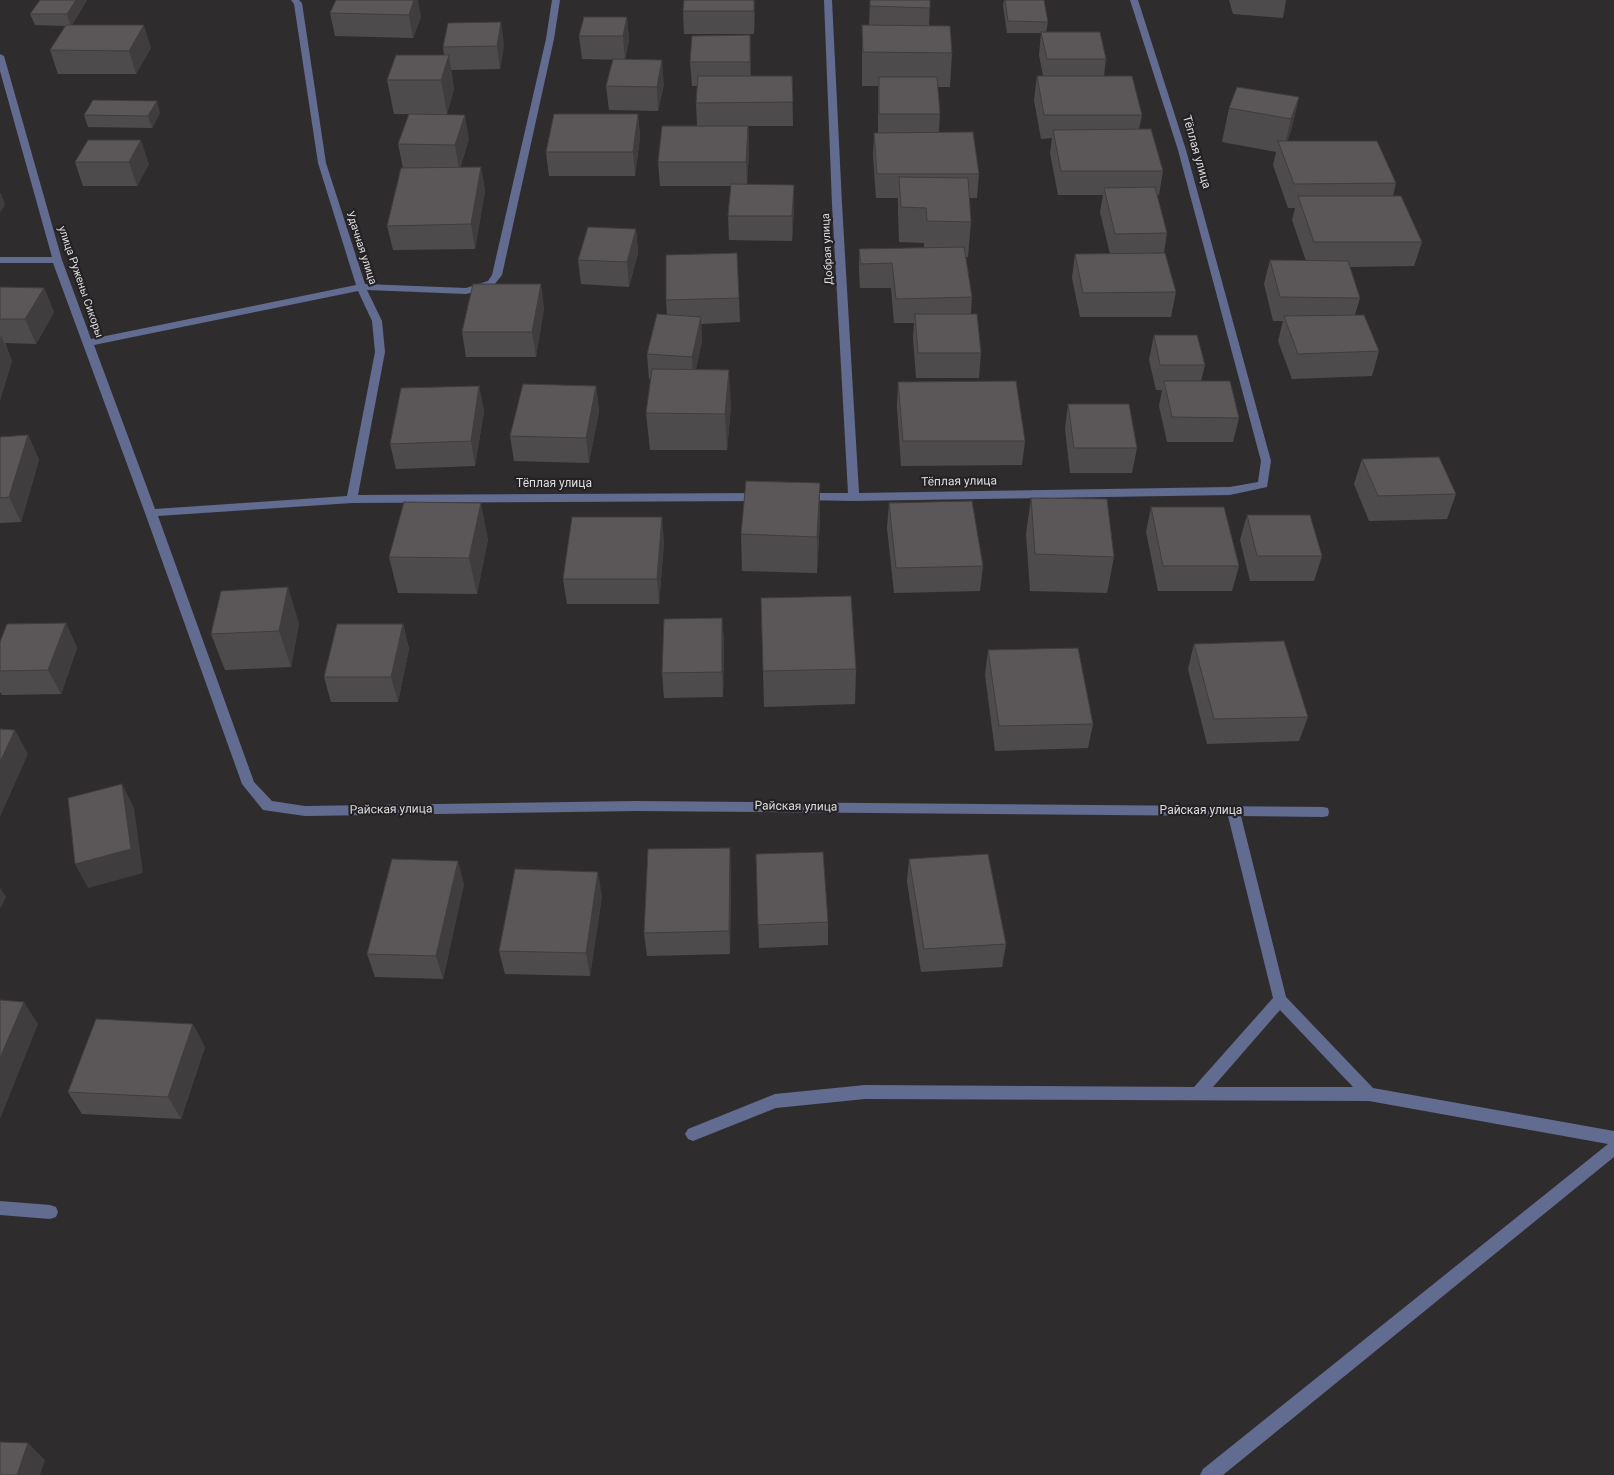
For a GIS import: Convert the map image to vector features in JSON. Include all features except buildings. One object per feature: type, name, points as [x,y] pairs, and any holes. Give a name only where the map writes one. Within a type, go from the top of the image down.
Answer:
[{"type":"street","points":[[88,343],[361,287],[466,291],[491,283],[497,275],[550,39],[556,0]]},
{"type":"street","name":"Добрая улица","points":[[828,0],[837,204],[854,497]]},
{"type":"street","name":"Тёплая улица","points":[[788,497],[1230,492],[1263,484],[1266,461],[1182,150],[1134,0]]},
{"type":"street","name":"Удачная улица","points":[[297,2],[322,162],[361,287],[377,321],[380,352],[352,499]]},
{"type":"street","name":"улица Ружены Сикоры","points":[[0,56],[57,260],[152,512],[248,784],[268,806]]},
{"type":"street","points":[[0,260],[57,260]]},
{"type":"street","name":"Тёплая улица","points":[[152,512],[352,499],[769,497]]},
{"type":"street","name":"Райская улица","points":[[268,806],[305,811],[636,806],[1323,812]]},
{"type":"street","points":[[1233,812],[1280,1000],[1369,1094]]},
{"type":"street","points":[[1197,1094],[1280,1000]]},
{"type":"street","points":[[693,1134],[775,1102],[864,1092],[1369,1094],[1614,1138]]},
{"type":"street","points":[[1208,1475],[1614,1148]]},
{"type":"street","points":[[0,1208],[50,1212]]}]
